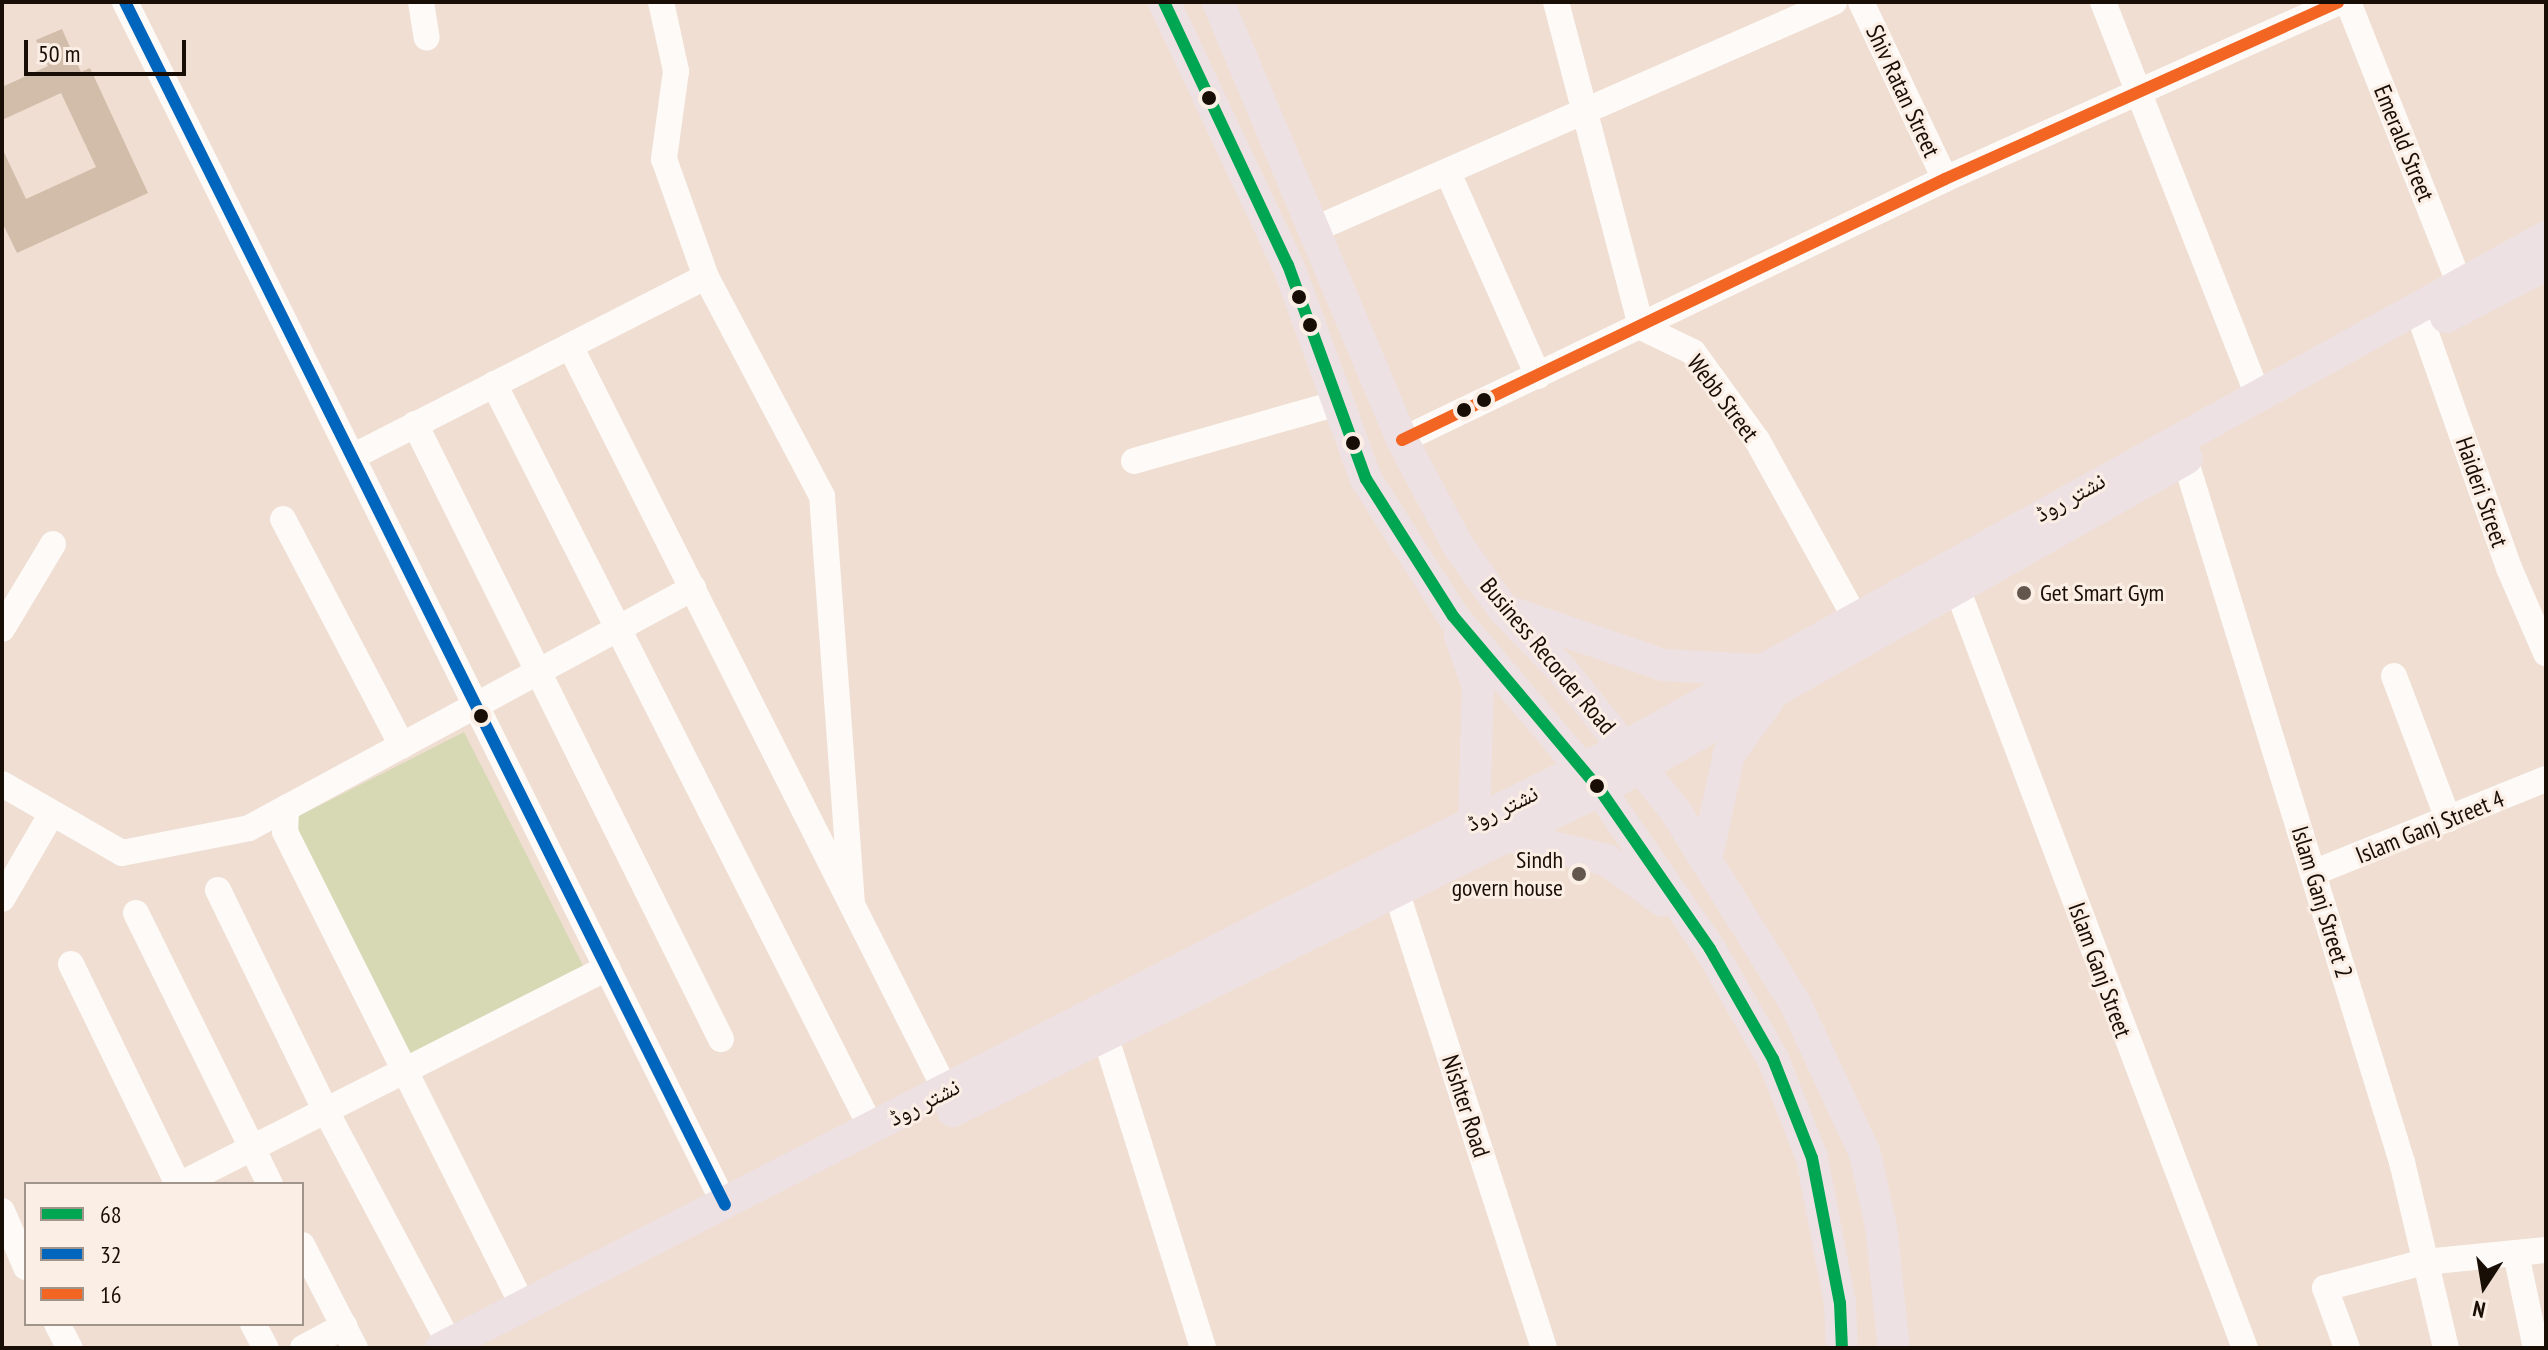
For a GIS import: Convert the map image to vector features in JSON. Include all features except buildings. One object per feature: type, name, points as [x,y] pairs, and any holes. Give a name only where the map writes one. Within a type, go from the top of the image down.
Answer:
[{"type":"main road","name":"Business Recorder Road","points":[[1164,2],[1288,265],[1366,479],[1453,616],[1591,780],[1710,949],[1773,1059],[1812,1158],[1840,1303],[1842,1348]]},
{"type":"main road","name":"Business Recorder Road","points":[[1218,2],[1402,440],[1457,544],[1503,609],[1562,670],[1632,756],[1706,861],[1795,1003],[1865,1154],[1881,1227],[1894,1348]]},
{"type":"main road","name":"نشتر روڈ","points":[[1767,681],[1854,616],[2546,237]]},
{"type":"main road","name":"نشتر روڈ","points":[[485,1348],[1102,1023],[1392,877],[1506,836],[1591,780],[1767,681],[1958,591],[2185,459],[2546,265]]},
{"type":"main road","points":[[1503,609],[1663,665],[1767,681],[1729,754],[1706,861]]},
{"type":"main road","points":[[1453,616],[1478,686],[1474,822]]},
{"type":"main road","name":"نشتر روڈ","points":[[1392,877],[1474,822],[1591,780]]},
{"type":"main road","points":[[1506,836],[1607,860],[1653,891],[1710,949]]},
{"type":"main road","name":"نشتر روڈ","points":[[445,1346],[946,1091],[1102,1023]]},
{"type":"street","points":[[125,2],[725,1205]]},
{"type":"street","points":[[421,2],[427,38]]},
{"type":"street","points":[[661,2],[676,71],[664,159],[706,277],[822,496],[852,904]]},
{"type":"street","points":[[1556,2],[1641,327]]},
{"type":"street","points":[[1313,230],[1449,175],[1834,2]]},
{"type":"street","name":"Shiv Ratan Street","points":[[1861,2],[1945,179]]},
{"type":"street","points":[[2103,2],[2258,395]]},
{"type":"street","points":[[1402,440],[1945,179],[2338,2]]},
{"type":"street","name":"Emerald Street","points":[[2348,2],[2460,285]]},
{"type":"street","points":[[1449,175],[1538,376]]},
{"type":"street","points":[[352,457],[706,277]]},
{"type":"street","name":"Webb Street","points":[[1641,327],[1693,352],[1757,440],[1854,616]]},
{"type":"street","name":"Haideri Street","points":[[2424,328],[2509,568],[2546,653]]},
{"type":"street","points":[[570,346],[946,1091]]},
{"type":"street","points":[[494,384],[872,1129]]},
{"type":"street","points":[[1134,461],[1337,403]]},
{"type":"street","points":[[415,424],[721,1039]]},
{"type":"street","name":"Islam Ganj Street 2","points":[[2185,459],[2402,1162],[2446,1348]]},
{"type":"street","points":[[283,519],[402,746]]},
{"type":"street","points":[[2,629],[53,544]]},
{"type":"street","points":[[2,784],[122,853],[249,828],[693,588]]},
{"type":"street","name":"Islam Ganj Street","points":[[1958,591],[2245,1348]]},
{"type":"street","points":[[2394,676],[2448,819]]},
{"type":"street","name":"Islam Ganj Street 4","points":[[2313,873],[2546,779]]},
{"type":"street","points":[[286,808],[285,832],[524,1308]]},
{"type":"street","points":[[2,899],[52,813]]},
{"type":"street","name":"Nishter Road","points":[[1392,877],[1544,1348]]},
{"type":"street","points":[[218,890],[445,1346]]},
{"type":"street","points":[[136,913],[269,1182]]},
{"type":"street","points":[[71,964],[178,1182]]},
{"type":"street","points":[[183,1182],[327,1113],[607,968]]},
{"type":"street","points":[[1102,1023],[1203,1348]]},
{"type":"street","points":[[2,1211],[19,1265]]},
{"type":"street","points":[[303,1348],[350,1337],[304,1249]]},
{"type":"street","points":[[2347,1348],[2325,1288],[2425,1262],[2546,1250]]},
{"type":"street","points":[[2516,1254],[2536,1348]]},
{"type":"street","points":[[58,1326],[70,1348]]},
{"type":"street","points":[[254,1326],[266,1348]]},
{"type":"green space","points":[[464,732],[583,966],[411,1054],[291,820]]},
{"type":"transit line","name":"32","points":[[125,2],[725,1205]]},
{"type":"transit line","name":"68","points":[[1164,2],[1288,265],[1366,479],[1453,616],[1600,790],[1710,949],[1773,1059],[1812,1158],[1840,1303],[1842,1348]]},
{"type":"transit line","name":"16","points":[[1402,440],[1945,179],[2338,2]]},
{"type":"place","name":"Get Smart Gym","points":[[2024,593]]},
{"type":"place","name":"Sindh govern house","points":[[1579,874]]}]
